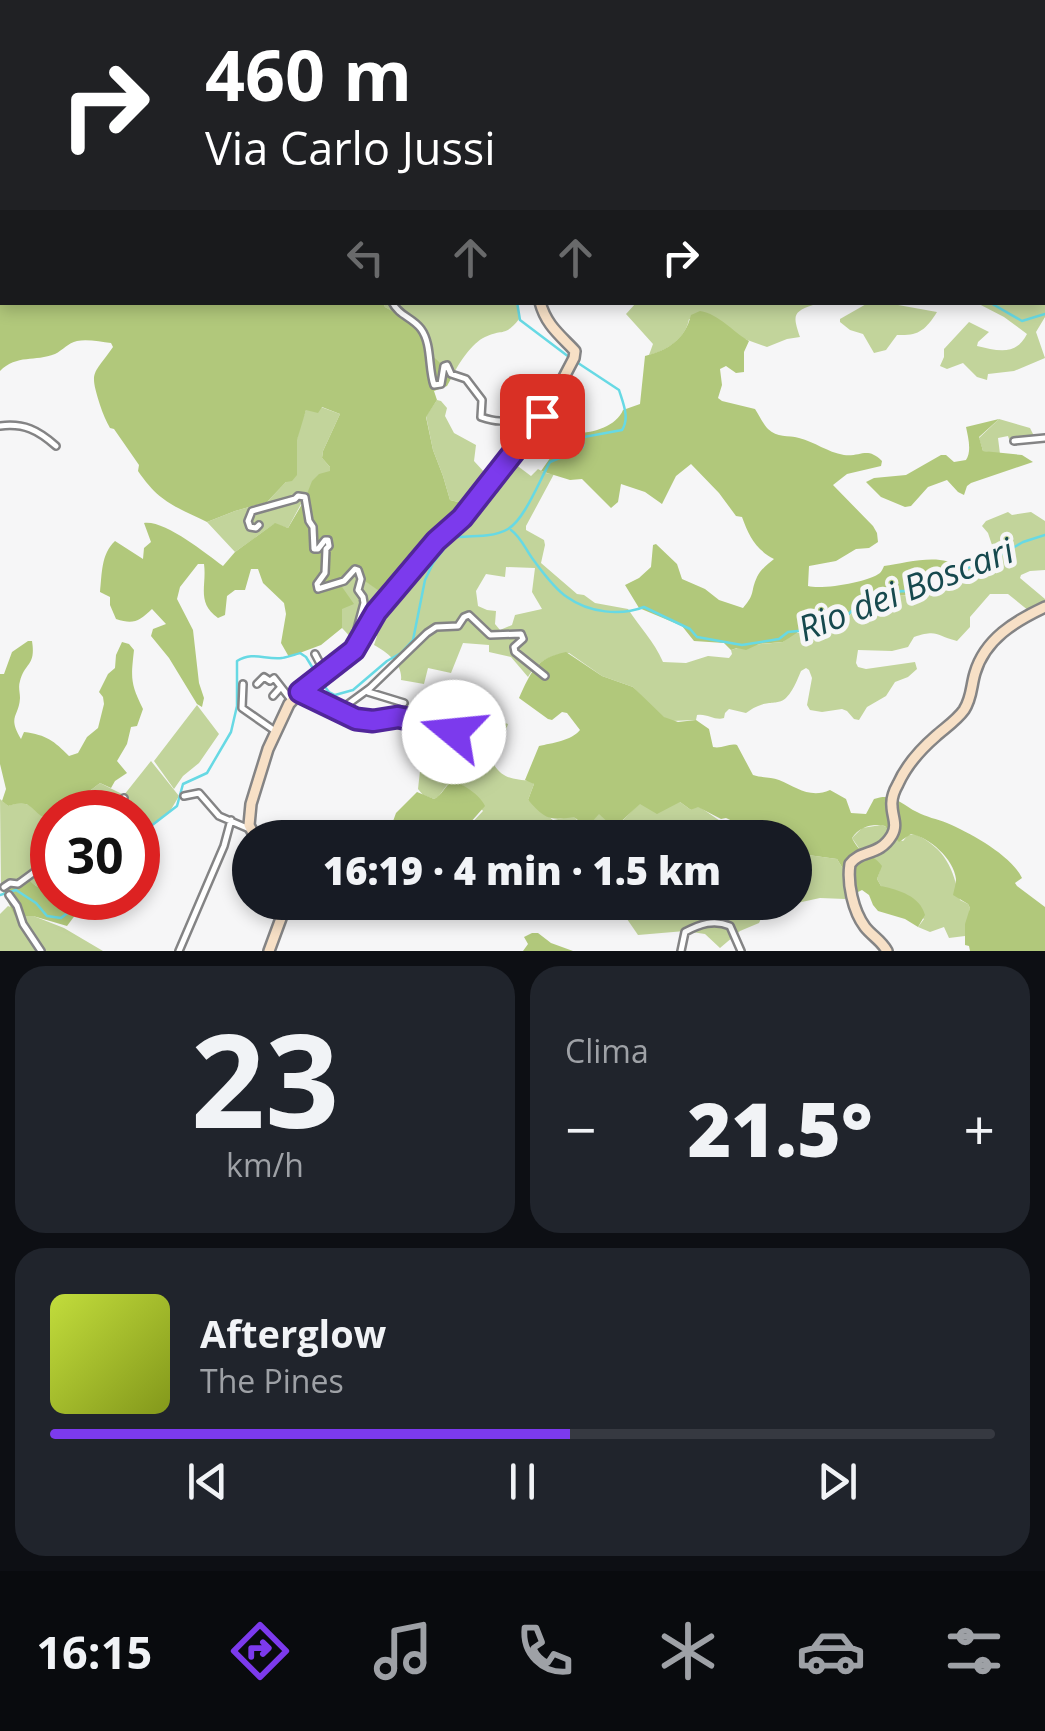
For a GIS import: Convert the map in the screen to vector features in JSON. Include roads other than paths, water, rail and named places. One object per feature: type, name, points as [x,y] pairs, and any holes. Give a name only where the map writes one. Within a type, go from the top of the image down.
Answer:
[{"type":"street","points":[[394,305],[398,314],[419,326],[425,336],[434,385],[441,384],[447,365],[452,374],[466,379],[482,400],[481,417],[485,420],[514,417],[522,408],[526,390],[544,401],[552,400]]},
{"type":"street","points":[[250,820],[251,804],[274,731],[292,701],[354,650],[376,612],[436,541],[462,518],[552,400],[575,351],[546,320],[541,305]]},
{"type":"street","points":[[0,426],[27,426],[56,446]]},
{"type":"street","points":[[1014,441],[1045,438]]},
{"type":"street","points":[[259,524],[250,527],[252,511],[302,496],[313,527],[314,550],[328,540],[326,573],[317,584],[318,589],[344,581],[358,570],[358,590],[364,603],[354,644],[340,662]]},
{"type":"street","points":[[887,951],[858,916],[849,878],[850,864],[858,856],[876,852],[893,834],[892,801],[898,783],[924,748],[963,710],[971,696],[977,667],[990,646],[1023,617],[1045,607]]},
{"type":"street","points":[[340,710],[436,627],[458,626],[469,615],[490,635],[522,634],[515,652],[545,676]]},
{"type":"street","points":[[314,654],[320,676]]},
{"type":"street","points":[[258,684],[264,677],[270,682],[274,678],[292,701]]},
{"type":"street","points":[[244,684],[242,708],[274,731]]},
{"type":"street","points":[[273,696],[281,687]]},
{"type":"street","points":[[366,691],[404,703]]},
{"type":"street","points":[[300,692],[356,719],[398,717],[452,728],[448,774],[452,778],[479,732]]},
{"type":"street","points":[[179,951],[224,846],[231,820],[219,816],[199,793],[184,796]]},
{"type":"street","points":[[4,887],[18,884],[30,875]]},
{"type":"street","points":[[9,894],[41,951]]},
{"type":"street","points":[[269,951],[280,920]]},
{"type":"street","points":[[681,951],[685,932],[699,924],[713,923],[730,926],[740,951]]},
{"type":"waterway","points":[[518,305],[520,320],[569,357]]},
{"type":"waterway","points":[[994,305],[1022,321],[1045,314]]},
{"type":"waterway","points":[[321,682],[335,695],[353,690],[401,653],[413,640],[425,580],[453,537],[488,535],[508,529],[526,508],[550,462],[568,449],[583,447],[584,437],[622,430],[626,415],[619,390],[575,361]]},
{"type":"waterway","name":"Rio dei Boscari","points":[[511,530],[550,581],[585,607],[605,611],[644,607],[690,629],[697,637],[742,645],[779,639],[788,632],[817,629],[844,618],[855,608],[901,591],[921,592],[946,581],[959,568],[980,567],[1023,542],[1045,535]]},
{"type":"waterway","points":[[160,819],[177,806],[183,784],[207,773],[231,732],[237,706],[237,661],[300,653],[317,675]]},
{"type":"waterway","points":[[0,895],[16,890],[30,899]]}]
